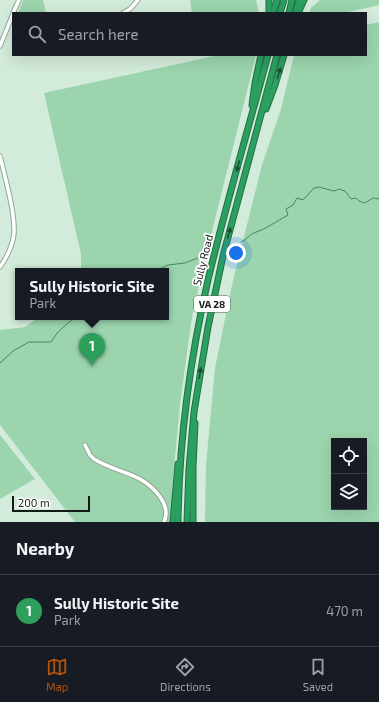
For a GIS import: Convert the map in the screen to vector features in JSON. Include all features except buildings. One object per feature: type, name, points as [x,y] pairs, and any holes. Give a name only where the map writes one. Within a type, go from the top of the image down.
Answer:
[{"type":"highway","points":[[268,0],[270,12]]},
{"type":"highway","points":[[273,12],[277,0]]},
{"type":"highway","points":[[280,12],[284,0]]},
{"type":"highway","points":[[289,12],[292,0]]},
{"type":"highway","points":[[297,12],[299,0]]},
{"type":"highway","points":[[298,12],[304,0]]},
{"type":"highway","points":[[248,128],[261,56]]},
{"type":"highway","name":"Sully Road","points":[[178,522],[182,448],[190,377],[202,306],[268,56]]},
{"type":"highway","name":"Sully Road","points":[[187,522],[189,469],[194,412],[202,355],[215,291],[277,56]]},
{"type":"highway","points":[[255,136],[275,85],[284,56]]},
{"type":"highway","points":[[193,522],[193,467],[196,429],[194,412]]},
{"type":"highway","points":[[173,522],[177,469],[182,448]]},
{"type":"street","points":[[14,12],[19,0]]},
{"type":"street","points":[[125,12],[130,9],[138,0]]},
{"type":"street","points":[[0,46],[12,17]]},
{"type":"street","points":[[0,158],[13,216],[14,234],[8,253],[0,267]]},
{"type":"street","points":[[85,445],[90,455],[94,459],[140,479],[160,497],[167,511],[164,522]]},
{"type":"green space","points":[[23,0],[43,0],[46,12],[18,12]]},
{"type":"green space","points":[[190,0],[256,0],[259,12],[192,12]]},
{"type":"green space","points":[[320,0],[379,0],[379,5],[348,12],[309,12],[311,8]]},
{"type":"green space","points":[[379,22],[379,522],[205,522],[206,465],[215,368],[232,285],[262,165],[281,109],[294,56],[367,56],[367,25]]},
{"type":"green space","points":[[214,56],[256,56],[192,317],[180,404],[172,489],[171,522],[75,522],[0,425],[0,330],[25,327],[35,320],[169,320],[169,268],[81,268],[81,254],[44,93]]},
{"type":"green space","points":[[0,435],[35,479],[0,499]]},
{"type":"waterway","points":[[241,242],[288,215],[286,209],[293,205],[297,198],[303,200],[314,188],[319,187],[334,191],[339,189],[345,191],[351,199],[356,198],[365,203],[373,198],[379,199]]},
{"type":"waterway","points":[[162,268],[168,265],[185,263],[205,255]]},
{"type":"waterway","points":[[0,363],[13,351],[29,342],[51,342],[58,332],[72,320]]},
{"type":"place","name":"Sully Historic Site","points":[[92,366]]}]
